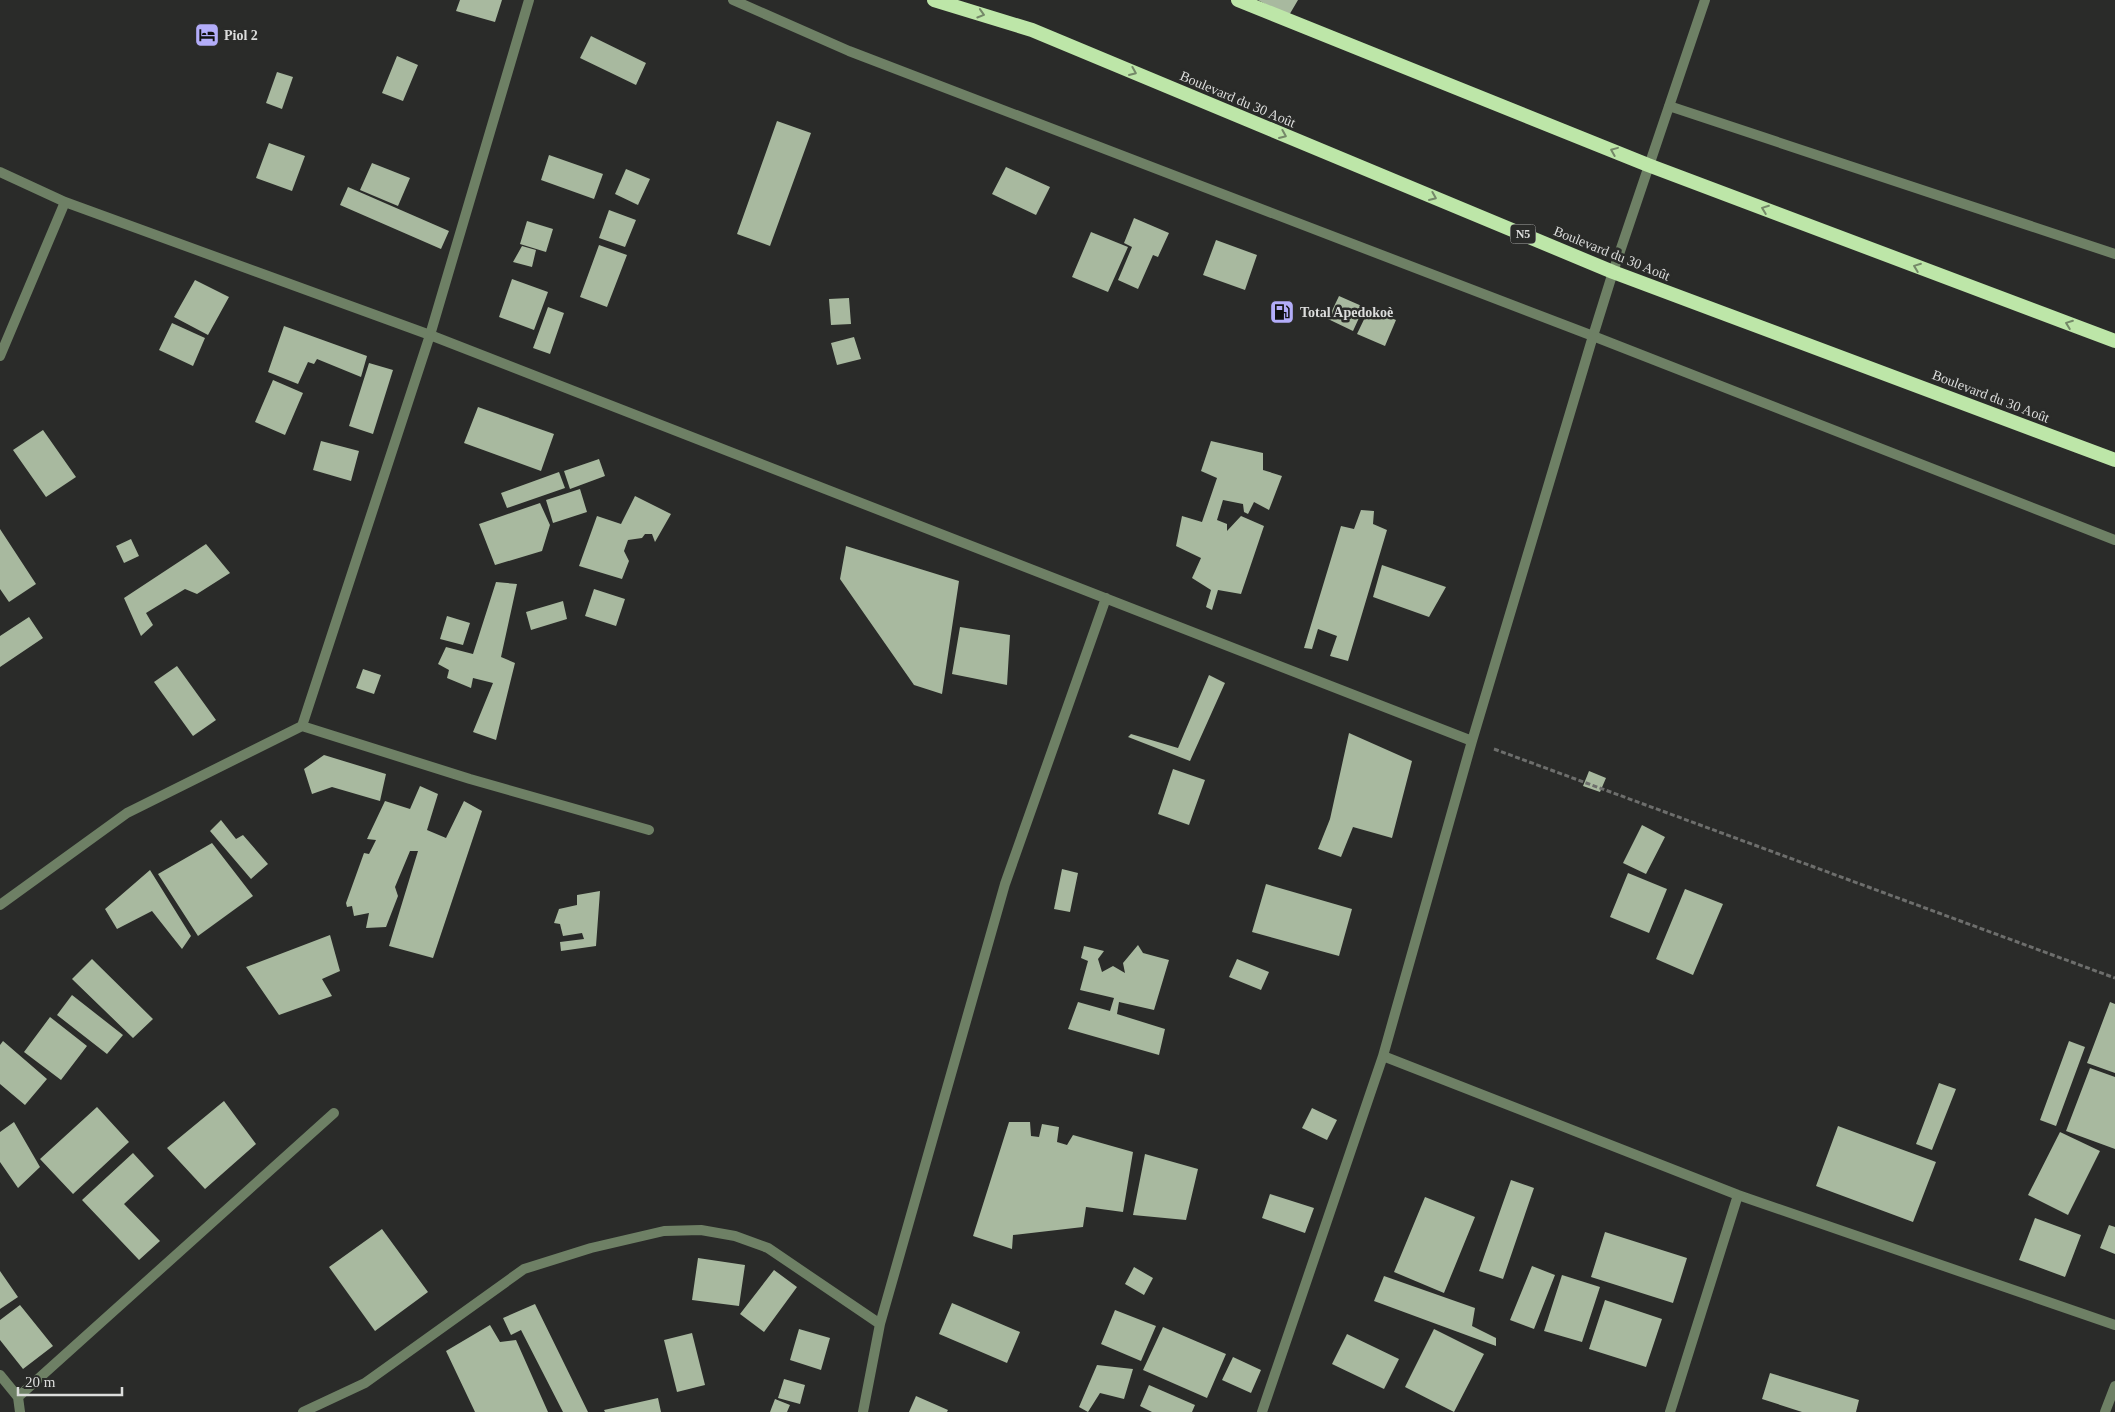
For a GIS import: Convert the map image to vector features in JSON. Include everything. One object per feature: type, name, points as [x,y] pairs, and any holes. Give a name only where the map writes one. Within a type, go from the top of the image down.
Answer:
[{"type":"highway","name":"Boulevard du 30 Août","points":[[934,0],[1032,30],[1613,272],[2115,460]]},
{"type":"highway","points":[[1238,0],[1648,165],[2115,341]]},
{"type":"street","points":[[302,726],[430,335],[529,0]]},
{"type":"street","points":[[732,0],[858,55],[1593,336],[2115,540]]},
{"type":"street","points":[[1262,1412],[1383,1056],[1472,741],[1593,336],[1648,165],[1705,0]]},
{"type":"street","points":[[1669,106],[2115,254]]},
{"type":"street","points":[[0,172],[65,202],[430,335],[1472,741]]},
{"type":"street","points":[[0,356],[65,202]]},
{"type":"street","points":[[864,1412],[880,1324],[1005,884],[1106,598]]},
{"type":"street","points":[[0,905],[127,813],[302,726],[470,779],[649,830]]},
{"type":"street","points":[[1383,1056],[1738,1195],[2115,1326]]},
{"type":"street","points":[[18,1396],[334,1113]]},
{"type":"street","points":[[1670,1412],[1738,1195]]},
{"type":"street","points":[[303,1412],[365,1383],[524,1269],[591,1248],[664,1231],[701,1230],[735,1236],[768,1248],[880,1324]]},
{"type":"street","points":[[0,1375],[18,1396],[20,1412]]},
{"type":"street","points":[[2105,1412],[2115,1386]]},
{"type":"path","points":[[1472,741],[2115,978]]},
{"type":"building","points":[[460,0],[502,0],[495,22],[456,11]]},
{"type":"building","points":[[1258,0],[1298,0],[1288,17]]},
{"type":"building","points":[[591,36],[646,63],[636,85],[580,58]]},
{"type":"building","points":[[397,56],[418,65],[403,101],[382,93]]},
{"type":"building","points":[[277,72],[293,77],[282,109],[266,103]]},
{"type":"building","points":[[777,121],[811,133],[770,246],[737,234]]},
{"type":"building","points":[[269,143],[305,156],[292,191],[256,178]]},
{"type":"building","points":[[549,155],[603,174],[594,199],[541,180]]},
{"type":"building","points":[[372,163],[410,178],[398,206],[360,190]]},
{"type":"building","points":[[1006,167],[1050,187],[1036,215],[992,194]]},
{"type":"building","points":[[626,169],[650,179],[638,205],[615,194]]},
{"type":"building","points":[[348,187],[449,231],[441,249],[340,205]]},
{"type":"building","points":[[609,210],[636,220],[625,247],[599,238]]},
{"type":"building","points":[[1134,218],[1169,233],[1158,257],[1153,255],[1138,289],[1118,280],[1132,247],[1124,243]]},
{"type":"building","points":[[527,221],[553,229],[546,252],[520,244]]},
{"type":"building","points":[[1091,232],[1128,247],[1108,292],[1072,277]]},
{"type":"building","points":[[1216,240],[1257,255],[1245,290],[1203,275]]},
{"type":"building","points":[[599,245],[627,255],[607,307],[580,297]]},
{"type":"building","points":[[522,246],[536,250],[532,267],[513,262]]},
{"type":"building","points":[[512,279],[548,292],[534,330],[499,317]]},
{"type":"building","points":[[195,280],[229,297],[208,335],[174,317]]},
{"type":"building","points":[[1339,296],[1364,307],[1353,331],[1328,319]]},
{"type":"building","points":[[849,298],[851,324],[831,325],[829,299]]},
{"type":"building","points":[[548,307],[564,313],[550,354],[533,348]]},
{"type":"building","points":[[1369,309],[1396,320],[1385,346],[1357,334]]},
{"type":"building","points":[[172,323],[205,338],[193,366],[159,350]]},
{"type":"building","points":[[284,326],[367,356],[361,377],[317,359],[314,364],[308,362],[298,384],[268,372]]},
{"type":"building","points":[[854,337],[861,359],[837,365],[831,343]]},
{"type":"building","points":[[369,363],[393,370],[373,434],[349,426]]},
{"type":"building","points":[[273,380],[303,393],[285,435],[255,422]]},
{"type":"building","points":[[478,407],[554,434],[541,471],[464,443]]},
{"type":"building","points":[[43,430],[76,477],[46,497],[13,450]]},
{"type":"building","points":[[321,441],[359,451],[351,481],[313,470]]},
{"type":"building","points":[[1211,441],[1263,453],[1263,470],[1282,476],[1269,510],[1254,502],[1248,514],[1244,512],[1243,504],[1223,500],[1217,520],[1227,524],[1227,531],[1241,516],[1264,526],[1241,594],[1218,590],[1212,610],[1206,607],[1211,590],[1192,578],[1201,558],[1176,546],[1182,516],[1202,522],[1217,478],[1201,471]]},
{"type":"building","points":[[599,459],[605,476],[570,489],[564,471]]},
{"type":"building","points":[[559,472],[565,488],[507,508],[501,493]]},
{"type":"building","points":[[580,489],[587,512],[553,523],[546,500]]},
{"type":"building","points":[[635,496],[671,514],[655,542],[652,534],[645,534],[642,538],[628,540],[624,551],[629,561],[622,579],[579,566],[597,516],[621,524]]},
{"type":"building","points":[[540,503],[550,525],[542,551],[495,565],[479,524]]},
{"type":"building","points":[[1361,510],[1374,511],[1373,524],[1387,530],[1348,661],[1330,656],[1337,636],[1318,629],[1312,649],[1304,648],[1341,526],[1354,529]]},
{"type":"building","points":[[0,529],[36,584],[9,602],[0,589]]},
{"type":"building","points":[[131,539],[139,556],[124,563],[116,546]]},
{"type":"building","points":[[206,544],[230,573],[197,594],[185,589],[146,613],[153,625],[141,636],[124,598]]},
{"type":"building","points":[[846,546],[959,581],[942,694],[914,685],[840,579]]},
{"type":"building","points":[[1382,565],[1446,587],[1429,617],[1373,597]]},
{"type":"building","points":[[496,582],[517,584],[501,657],[515,663],[496,740],[473,732],[493,683],[473,678],[471,688],[447,678],[449,670],[438,664],[446,647],[473,654]]},
{"type":"building","points":[[594,589],[625,599],[616,626],[585,616]]},
{"type":"building","points":[[563,601],[567,619],[531,630],[526,612]]},
{"type":"building","points":[[447,616],[470,623],[463,645],[440,639]]},
{"type":"building","points":[[29,617],[43,638],[0,667],[0,636]]},
{"type":"building","points":[[960,627],[1010,635],[1007,685],[952,674]]},
{"type":"building","points":[[177,666],[216,720],[193,736],[154,682]]},
{"type":"building","points":[[363,669],[381,675],[374,694],[356,688]]},
{"type":"building","points":[[1209,675],[1225,683],[1190,761],[1128,737],[1131,734],[1178,748]]},
{"type":"building","points":[[1349,733],[1412,761],[1392,838],[1353,827],[1341,857],[1318,849],[1330,819]]},
{"type":"building","points":[[324,755],[386,774],[380,801],[332,787],[312,794],[304,769]]},
{"type":"building","points":[[1173,769],[1205,780],[1189,825],[1158,814]]},
{"type":"building","points":[[1589,771],[1606,778],[1600,792],[1583,786]]},
{"type":"building","points":[[420,786],[438,794],[427,830],[446,838],[464,801],[482,811],[433,958],[389,946],[418,851],[410,851],[395,887],[398,896],[386,927],[366,928],[369,913],[354,916],[352,906],[347,907],[346,903],[364,853],[369,854],[376,840],[367,839],[385,801],[410,809]]},
{"type":"building","points":[[221,820],[236,839],[243,835],[268,864],[251,879],[210,831]]},
{"type":"building","points":[[1642,825],[1665,837],[1646,874],[1623,863]]},
{"type":"building","points":[[212,843],[253,896],[198,936],[158,874]]},
{"type":"building","points":[[1062,869],[1078,873],[1070,912],[1054,909]]},
{"type":"building","points":[[150,870],[191,936],[182,949],[152,911],[117,929],[105,909]]},
{"type":"building","points":[[1628,873],[1667,889],[1649,933],[1610,917]]},
{"type":"building","points":[[1266,884],[1352,909],[1339,956],[1252,932]]},
{"type":"building","points":[[1685,889],[1723,904],[1693,975],[1656,959]]},
{"type":"building","points":[[600,891],[596,946],[561,951],[560,942],[584,939],[582,933],[563,936],[560,924],[554,923],[559,909],[577,905],[577,895]]},
{"type":"building","points":[[330,935],[340,971],[322,979],[332,996],[279,1015],[246,967]]},
{"type":"building","points":[[1138,945],[1143,953],[1169,960],[1154,1010],[1119,1002],[1117,1014],[1165,1029],[1159,1055],[1068,1029],[1078,1002],[1110,1011],[1114,998],[1080,990],[1088,961],[1081,958],[1084,946],[1104,951],[1098,959],[1102,972],[1113,966],[1125,973],[1123,963]]},
{"type":"building","points":[[92,959],[153,1019],[133,1038],[72,979]]},
{"type":"building","points":[[1237,959],[1269,972],[1261,990],[1229,977]]},
{"type":"building","points":[[72,995],[123,1035],[107,1054],[57,1015]]},
{"type":"building","points":[[2110,1002],[2115,1004],[2115,1073],[2087,1063]]},
{"type":"building","points":[[50,1017],[87,1046],[61,1080],[24,1052]]},
{"type":"building","points":[[3,1041],[47,1079],[25,1105],[0,1084],[0,1045]]},
{"type":"building","points":[[2069,1041],[2085,1047],[2056,1126],[2040,1120]]},
{"type":"building","points":[[2090,1068],[2115,1077],[2115,1149],[2066,1131]]},
{"type":"building","points":[[1939,1083],[1956,1089],[1932,1150],[1916,1144]]},
{"type":"building","points":[[224,1101],[256,1144],[205,1189],[167,1148]]},
{"type":"building","points":[[97,1107],[129,1142],[73,1194],[40,1159]]},
{"type":"building","points":[[1312,1108],[1337,1120],[1327,1140],[1302,1128]]},
{"type":"building","points":[[14,1122],[40,1167],[18,1188],[0,1162],[0,1132]]},
{"type":"building","points":[[1009,1122],[1030,1122],[1031,1136],[1039,1137],[1042,1124],[1059,1127],[1057,1142],[1067,1145],[1073,1135],[1133,1152],[1123,1212],[1086,1207],[1083,1227],[1013,1235],[1012,1249],[973,1236]]},
{"type":"building","points":[[1838,1126],[1936,1162],[1913,1222],[1816,1186]]},
{"type":"building","points":[[2060,1132],[2100,1151],[2068,1215],[2028,1195]]},
{"type":"building","points":[[133,1153],[154,1176],[124,1204],[160,1241],[139,1260],[82,1200]]},
{"type":"building","points":[[1145,1154],[1198,1169],[1186,1220],[1133,1215]]},
{"type":"building","points":[[1511,1180],[1534,1188],[1503,1279],[1479,1271]]},
{"type":"building","points":[[1270,1194],[1314,1208],[1305,1233],[1262,1218]]},
{"type":"building","points":[[1425,1197],[1475,1217],[1444,1293],[1394,1272]]},
{"type":"building","points":[[2035,1218],[2081,1235],[2065,1277],[2019,1260]]},
{"type":"building","points":[[2109,1225],[2115,1227],[2115,1254],[2100,1248]]},
{"type":"building","points":[[382,1229],[428,1292],[375,1331],[329,1267]]},
{"type":"building","points":[[1605,1232],[1687,1258],[1673,1303],[1591,1277]]},
{"type":"building","points":[[698,1258],[745,1265],[739,1306],[692,1300]]},
{"type":"building","points":[[1532,1266],[1555,1275],[1534,1329],[1510,1320]]},
{"type":"building","points":[[1134,1267],[1153,1278],[1144,1295],[1125,1284]]},
{"type":"building","points":[[774,1270],[797,1287],[764,1332],[740,1314]]},
{"type":"building","points":[[0,1271],[18,1297],[0,1309]]},
{"type":"building","points":[[1562,1275],[1600,1287],[1582,1342],[1544,1331]]},
{"type":"building","points":[[1384,1276],[1475,1308],[1472,1326],[1496,1338],[1496,1346],[1374,1301]]},
{"type":"building","points":[[1605,1300],[1662,1319],[1646,1367],[1589,1349]]},
{"type":"building","points":[[952,1303],[1020,1332],[1007,1363],[939,1334]]},
{"type":"building","points":[[535,1304],[588,1412],[563,1412],[521,1330],[511,1335],[503,1318]]},
{"type":"building","points":[[20,1305],[53,1346],[23,1369],[0,1340],[0,1320]]},
{"type":"building","points":[[1115,1310],[1156,1326],[1141,1361],[1101,1344]]},
{"type":"building","points":[[490,1325],[500,1342],[516,1340],[548,1412],[475,1412],[446,1351]]},
{"type":"building","points":[[1163,1327],[1226,1354],[1207,1398],[1143,1370]]},
{"type":"building","points":[[799,1329],[830,1338],[821,1370],[790,1360]]},
{"type":"building","points":[[1434,1329],[1484,1354],[1454,1412],[1405,1387]]},
{"type":"building","points":[[692,1333],[705,1385],[677,1392],[664,1340]]},
{"type":"building","points":[[1347,1334],[1399,1359],[1384,1389],[1332,1364]]},
{"type":"building","points":[[1233,1357],[1261,1370],[1251,1393],[1222,1380]]},
{"type":"building","points":[[1097,1365],[1133,1369],[1124,1399],[1100,1393],[1088,1412],[1079,1407]]},
{"type":"building","points":[[1770,1373],[1859,1400],[1856,1412],[1802,1412],[1762,1399]]},
{"type":"building","points":[[784,1379],[805,1385],[800,1404],[778,1398]]},
{"type":"building","points":[[1149,1385],[1195,1405],[1192,1412],[1152,1412],[1140,1406]]},
{"type":"building","points":[[916,1396],[948,1410],[947,1412],[909,1412]]},
{"type":"building","points":[[658,1398],[661,1412],[605,1412],[604,1410]]},
{"type":"building","points":[[775,1399],[790,1405],[787,1412],[770,1412]]},
{"type":"place","name":"Piol 2","points":[[207,35]]},
{"type":"place","name":"Total Apedokoè","points":[[1282,312]]}]
